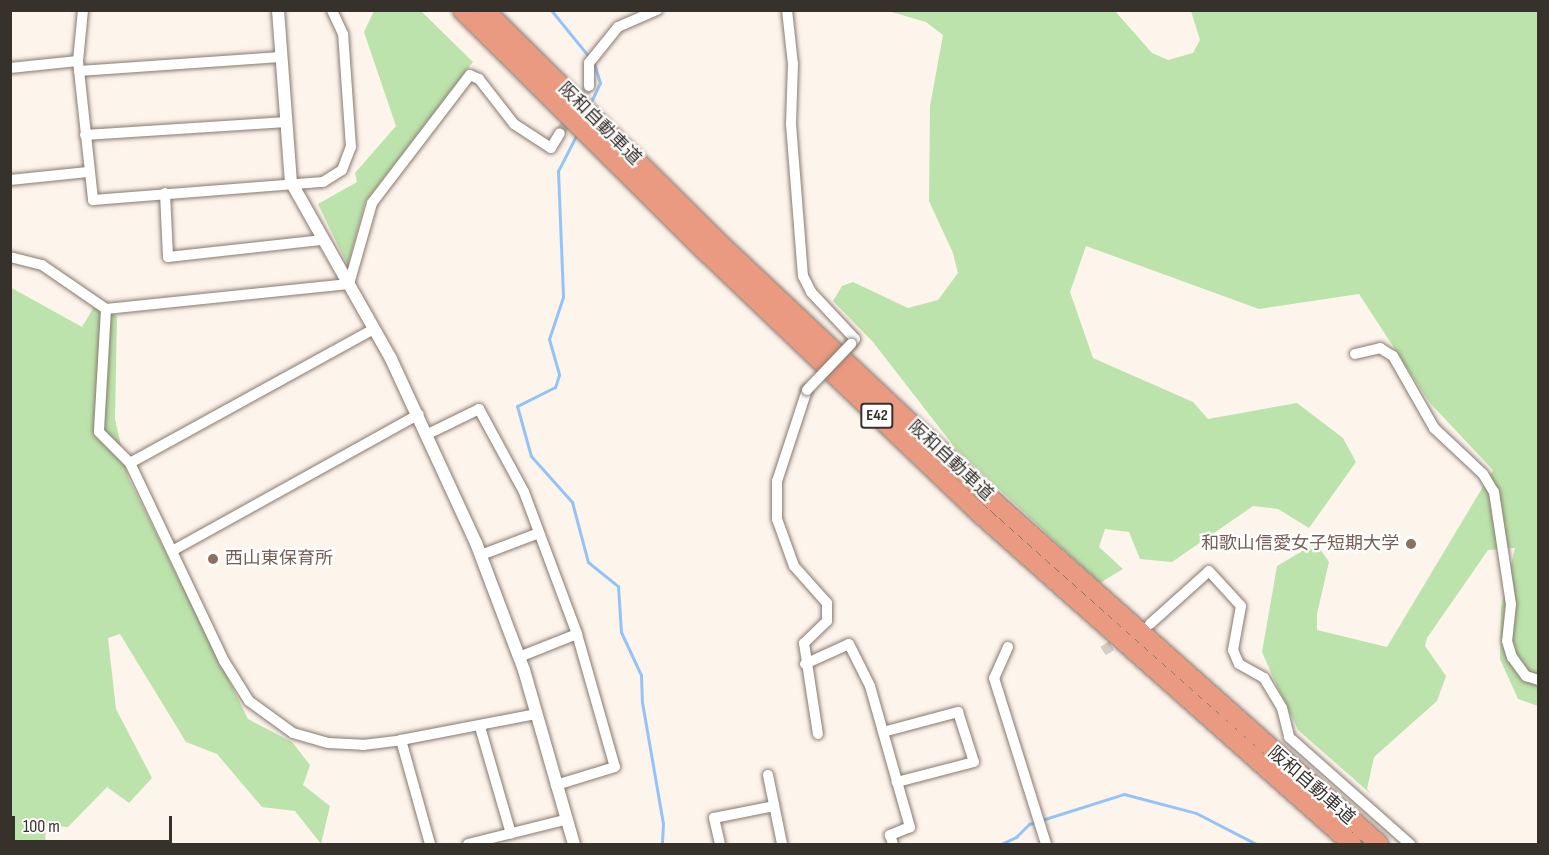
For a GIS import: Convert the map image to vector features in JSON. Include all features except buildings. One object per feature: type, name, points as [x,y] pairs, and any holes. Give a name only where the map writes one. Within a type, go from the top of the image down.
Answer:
[{"type":"highway","name":"阪和自動車道","points":[[462,10],[708,255],[903,441],[1312,799],[1379,844]]},
{"type":"highway","name":"阪和自動車道","points":[[485,10],[844,362],[1312,799],[1352,844]]},
{"type":"street","points":[[83,10],[78,66],[88,172],[93,200],[291,182],[323,182],[342,170],[351,147],[343,34],[332,10]]},
{"type":"street","points":[[278,10],[291,182],[419,414],[481,555],[519,657],[565,820],[574,844]]},
{"type":"street","points":[[589,86],[589,63],[618,27],[657,10]]},
{"type":"street","points":[[787,10],[803,276],[811,292],[855,339],[807,390],[777,481],[777,519],[794,566],[827,603],[827,621],[804,643],[805,664],[818,734]]},
{"type":"street","points":[[10,69],[281,57]]},
{"type":"street","points":[[349,284],[372,203],[470,75],[479,79],[514,124],[551,148],[560,133]]},
{"type":"street","points":[[85,135],[286,122]]},
{"type":"street","points":[[10,180],[88,172]]},
{"type":"street","points":[[165,193],[168,257],[323,240]]},
{"type":"street","points":[[10,257],[42,265],[105,309],[349,284]]},
{"type":"street","points":[[105,309],[99,432],[130,463],[224,661],[249,702],[293,733],[328,743],[363,745],[480,727],[536,714]]},
{"type":"street","points":[[130,463],[374,329]]},
{"type":"street","points":[[1355,354],[1380,348],[1393,356],[1434,428],[1483,474],[1494,492],[1511,604],[1507,641],[1512,657],[1526,676],[1539,680]]},
{"type":"street","points":[[428,434],[479,409],[524,492],[577,634],[615,766],[556,785]]},
{"type":"street","points":[[172,551],[419,414]]},
{"type":"street","points":[[481,555],[539,532]]},
{"type":"street","points":[[1150,624],[1209,571],[1241,606],[1233,650],[1239,664],[1264,678],[1282,708],[1289,737],[1410,844]]},
{"type":"street","points":[[519,657],[577,634]]},
{"type":"street","points":[[805,664],[849,644],[870,686],[910,827],[890,835],[892,844]]},
{"type":"street","points":[[1008,647],[993,678],[1046,844]]},
{"type":"street","points":[[883,732],[958,711],[974,762],[897,782]]},
{"type":"street","points":[[480,727],[511,834]]},
{"type":"street","points":[[401,740],[430,844]]},
{"type":"street","points":[[768,775],[782,844]]},
{"type":"street","points":[[720,844],[714,818],[774,806]]},
{"type":"street","points":[[468,844],[480,843],[565,820]]},
{"type":"green space","points":[[374,11],[421,11],[473,62],[365,202],[348,266],[318,204],[357,182],[355,173],[396,126],[364,32]]},
{"type":"green space","points":[[888,11],[1115,11],[1152,53],[1168,60],[1193,53],[1200,40],[1191,11],[1538,11],[1538,706],[1518,699],[1500,659],[1501,607],[1515,548],[1488,550],[1427,638],[1425,646],[1446,676],[1437,701],[1374,757],[1367,789],[1371,794],[1298,730],[1262,652],[1277,566],[1316,543],[1329,562],[1317,614],[1317,630],[1387,647],[1493,470],[1430,403],[1359,294],[1259,309],[1086,246],[1070,292],[1093,358],[1193,402],[1208,419],[1297,403],[1343,438],[1356,462],[1309,528],[1278,509],[1253,506],[1172,562],[1140,559],[1129,532],[1105,529],[1099,547],[1123,569],[1100,583],[956,449],[873,342],[833,301],[842,286],[853,282],[908,308],[938,300],[958,273],[953,253],[929,201],[930,106],[943,35],[926,22]]},
{"type":"green space","points":[[10,287],[82,327],[94,307],[117,316],[115,419],[128,477],[248,719],[292,742],[310,765],[303,785],[330,806],[321,844],[295,811],[262,807],[217,754],[186,742],[120,634],[108,638],[116,709],[152,778],[129,803],[107,787],[68,827],[46,826],[45,844],[11,844]]},
{"type":"waterway","points":[[551,10],[590,58]]},
{"type":"waterway","points":[[590,104],[600,83],[594,63]]},
{"type":"waterway","points":[[577,134],[558,171],[563,297],[549,339],[559,375],[555,387],[517,406],[531,456],[572,502],[588,562],[618,586],[621,632],[641,675],[642,702],[663,823],[662,844]]},
{"type":"waterway","points":[[1001,844],[1016,837],[1029,824],[1124,794],[1196,813],[1256,844]]},
{"type":"tunnel","points":[[560,133],[589,86]]},
{"type":"tunnel","points":[[1103,651],[1126,637]]},
{"type":"place","name":"和歌山信愛女子短期大学","points":[[1411,544]]},
{"type":"place","name":"西山東保育所","points":[[213,559]]}]
